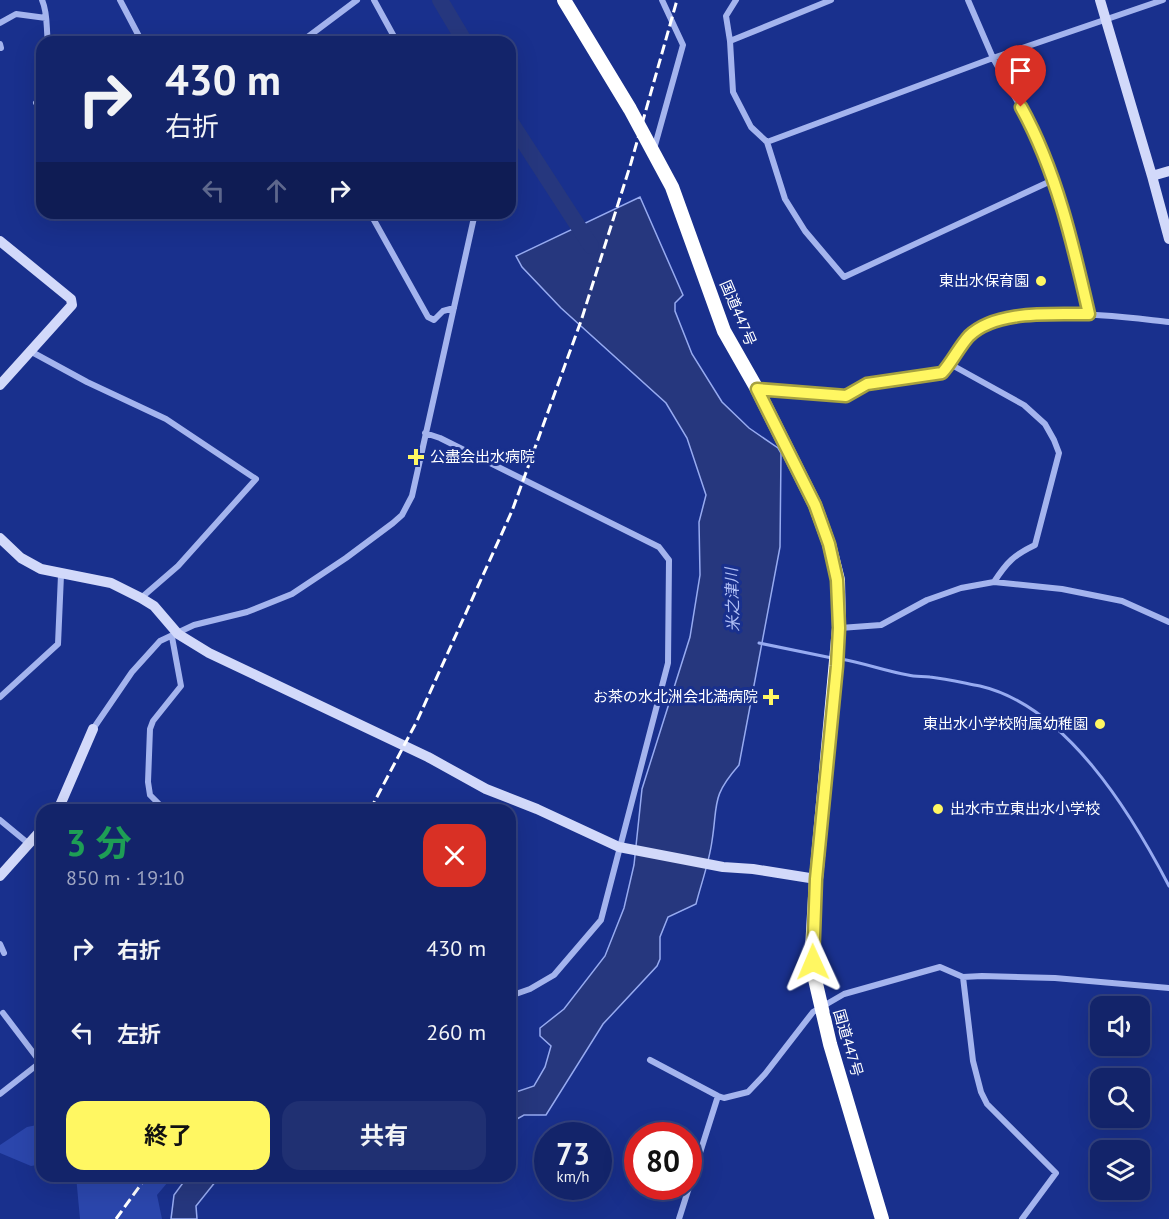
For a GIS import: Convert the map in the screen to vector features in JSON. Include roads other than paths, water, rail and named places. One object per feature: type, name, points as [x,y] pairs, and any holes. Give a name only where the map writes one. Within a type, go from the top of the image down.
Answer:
[{"type":"highway","name":"国道447号","points":[[564,0],[624,99],[672,187],[724,331],[757,389],[815,505],[829,544],[837,580],[839,628],[816,879],[812,949],[814,975],[821,1008],[882,1219]]},
{"type":"street","points":[[42,0],[47,10],[48,36]]},
{"type":"street","points":[[120,0],[138,36]]},
{"type":"street","points":[[309,36],[357,0]]},
{"type":"street","points":[[374,0],[394,36]]},
{"type":"street","points":[[653,152],[683,45],[662,0]]},
{"type":"street","points":[[736,0],[726,16],[733,92],[751,127],[767,142],[785,199],[805,231],[844,277],[1053,180]]},
{"type":"street","points":[[730,41],[831,0]]},
{"type":"street","points":[[968,0],[993,58],[1030,124],[1053,180],[1080,273],[1089,314]]},
{"type":"street","points":[[1100,0],[1169,240]]},
{"type":"street","points":[[767,142],[993,58],[1163,0]]},
{"type":"street","points":[[0,23],[16,14],[46,18]]},
{"type":"street","points":[[1152,176],[1169,171]]},
{"type":"street","points":[[373,219],[428,317],[434,320],[443,311],[454,308]]},
{"type":"street","points":[[62,804],[93,729],[132,672],[160,641],[194,625],[247,612],[292,594],[346,558],[402,515],[412,496],[474,219]]},
{"type":"street","points":[[0,241],[71,299],[72,305],[0,385]]},
{"type":"street","points":[[757,389],[846,396],[867,384],[942,373],[970,336],[988,324],[1015,316],[1089,314],[1169,322]]},
{"type":"street","points":[[30,351],[87,382],[166,419],[256,479],[178,566],[141,598]]},
{"type":"street","points":[[950,364],[1024,405],[1045,424],[1059,453],[1035,545],[1019,552],[1008,561],[994,582]]},
{"type":"street","points":[[425,433],[440,438],[659,547],[669,560],[668,663],[601,920],[554,975],[530,989],[516,994]]},
{"type":"street","points":[[0,538],[21,558],[41,569],[111,583],[154,606],[175,635],[428,758],[486,789],[537,808],[619,847],[723,867],[753,869],[816,879]]},
{"type":"street","points":[[0,697],[58,644],[61,574]]},
{"type":"street","points":[[839,628],[881,625],[927,600],[961,588],[994,582],[1062,589],[1122,601],[1169,622]]},
{"type":"street","points":[[159,804],[150,795],[148,782],[150,729],[153,721],[181,686],[175,635]]},
{"type":"street","points":[[0,820],[29,844]]},
{"type":"street","points":[[0,876],[36,836]]},
{"type":"street","points":[[0,944],[4,953]]},
{"type":"street","points":[[650,1060],[724,1098],[748,1092],[813,1012],[844,994],[940,967],[963,977],[1055,978],[1169,988]]},
{"type":"street","points":[[963,977],[973,1061],[981,1092],[987,1104],[1056,1173],[1022,1219]]},
{"type":"street","points":[[3,1013],[36,1056]]},
{"type":"street","points":[[0,1094],[36,1066]]},
{"type":"street","points":[[679,1219],[718,1096]]},
{"type":"water","points":[[640,197],[683,295],[675,303],[675,311],[692,354],[722,402],[749,428],[778,448],[781,453],[780,547],[739,765],[724,785],[717,801],[711,849],[696,904],[668,917],[660,937],[660,959],[657,966],[603,1024],[546,1115],[524,1115],[516,1120],[516,1092],[534,1086],[545,1067],[551,1046],[540,1036],[540,1028],[564,1009],[605,956],[624,908],[634,865],[642,789],[690,637],[700,575],[699,522],[706,495],[687,438],[666,403],[561,308],[522,267],[516,256]]},
{"type":"water","points":[[184,1182],[215,1182],[196,1206],[197,1219],[171,1219],[174,1195]]},
{"type":"waterway","name":"米之津川","points":[[440,0],[461,36]]},
{"type":"waterway","name":"米之津川","points":[[516,130],[591,246]]},
{"type":"waterway","points":[[759,643],[832,658]]},
{"type":"waterway","points":[[841,659],[911,676],[980,686],[1011,697],[1040,715],[1068,739],[1115,796],[1136,827],[1169,886]]},
{"type":"railway","points":[[373,804],[417,721],[512,511],[581,321],[631,163],[677,0]]},
{"type":"railway","points":[[116,1219],[143,1182]]},
{"type":"place","name":"東出水保育園","points":[[1041,281]]},
{"type":"place","name":"公盡会出水病院","points":[[416,457]]},
{"type":"place","name":"お茶の水北洲会北満病院","points":[[771,697]]},
{"type":"place","name":"東出水小学校附属幼稚園","points":[[1100,724]]},
{"type":"place","name":"出水市立東出水小学校","points":[[938,809]]}]
